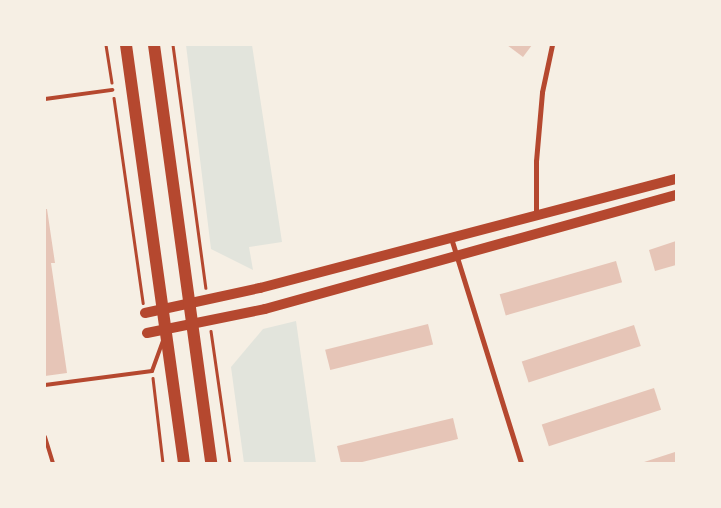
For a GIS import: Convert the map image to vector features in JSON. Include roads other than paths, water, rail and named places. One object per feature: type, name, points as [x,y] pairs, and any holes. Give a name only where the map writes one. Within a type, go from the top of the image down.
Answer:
[{"type":"highway","points":[[126,45],[184,463]]},
{"type":"highway","points":[[154,45],[211,463]]},
{"type":"main road","points":[[145,313],[260,288],[676,179]]},
{"type":"main road","points":[[147,333],[265,309],[676,195]]},
{"type":"street","points":[[536,216],[536,161],[542,92],[552,45]]},
{"type":"street","points":[[451,238],[521,463]]},
{"type":"lane","points":[[45,99],[112,90]]},
{"type":"lane","points":[[45,385],[152,371],[167,330]]},
{"type":"lane","points":[[45,437],[53,463]]}]
